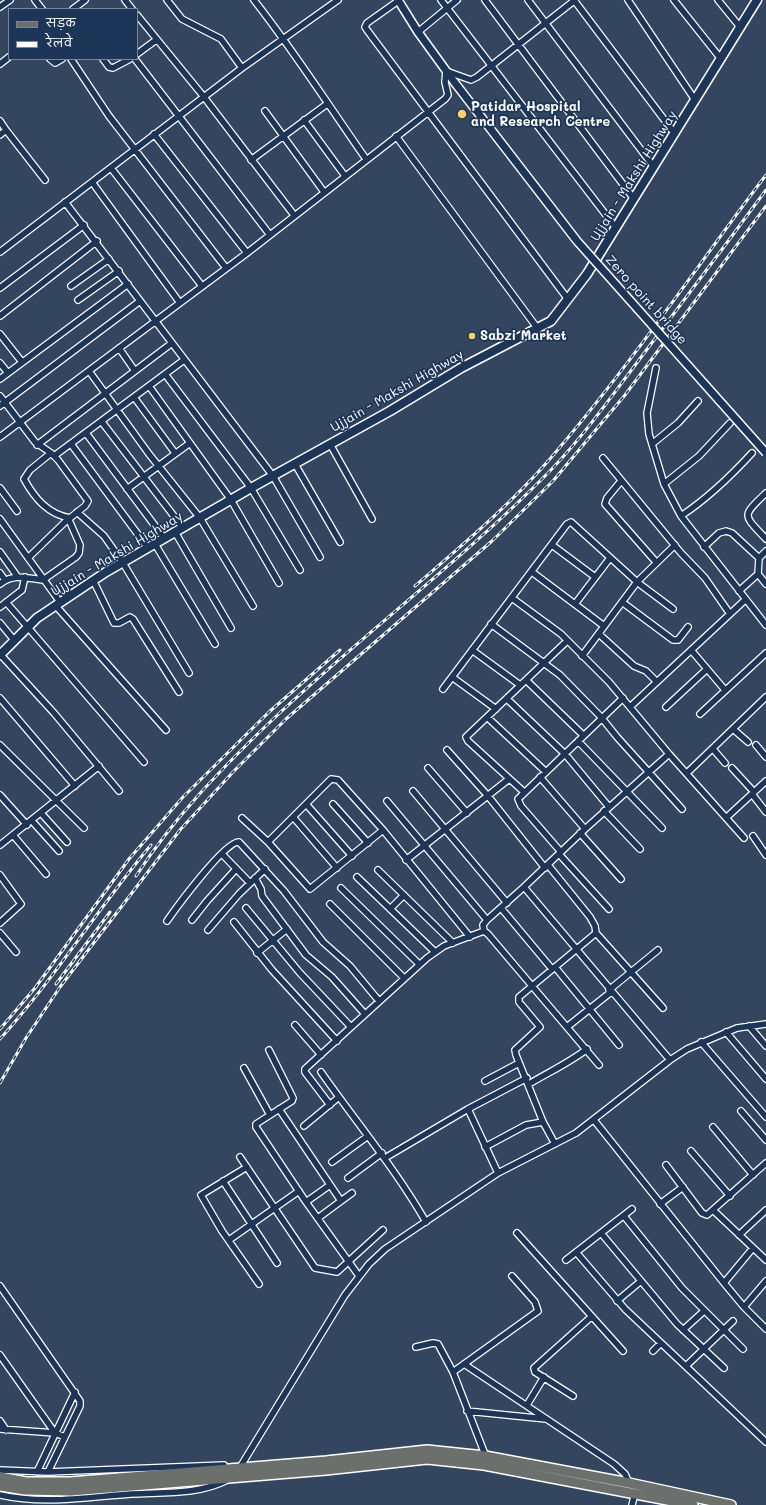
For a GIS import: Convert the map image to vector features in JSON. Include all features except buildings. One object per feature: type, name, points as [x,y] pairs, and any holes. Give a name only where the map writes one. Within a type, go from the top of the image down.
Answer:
[{"type":"main road","name":"Ujjain - Makshi Highway","points":[[0,655],[26,628],[57,604],[93,580],[485,355],[551,321],[567,298],[587,274],[757,0]]},
{"type":"main road","points":[[0,1477],[26,1482],[47,1483],[205,1475],[233,1477],[363,1462],[427,1450],[629,1483],[731,1505]]},
{"type":"main road","points":[[487,1461],[693,1505]]},
{"type":"main road","points":[[0,1486],[47,1492],[205,1475],[241,1466],[363,1462]]},
{"type":"street","points":[[0,7],[10,0]]},
{"type":"street","points":[[35,0],[41,8]]},
{"type":"street","points":[[74,8],[85,0]]},
{"type":"street","points":[[125,0],[131,8]]},
{"type":"street","points":[[167,0],[182,19],[221,39],[242,68]]},
{"type":"street","points":[[254,0],[284,38],[327,104],[366,159]]},
{"type":"street","points":[[0,252],[242,68],[338,0]]},
{"type":"street","points":[[398,0],[367,23],[365,27],[567,298]]},
{"type":"street","name":"Zero point bridge","points":[[398,0],[418,32],[446,71],[577,241],[766,453]]},
{"type":"street","points":[[441,0],[616,228]]},
{"type":"street","points":[[418,32],[457,0]]},
{"type":"street","points":[[485,0],[634,199]]},
{"type":"street","points":[[528,0],[654,167]]},
{"type":"street","points":[[0,437],[247,253],[344,176],[428,113],[448,95],[445,82],[446,71],[471,80],[477,78],[575,0],[675,134]]},
{"type":"street","points":[[628,0],[695,100]]},
{"type":"street","points":[[674,0],[721,58]]},
{"type":"street","points":[[718,0],[740,28]]},
{"type":"street","points":[[138,16],[204,97],[294,215]]},
{"type":"street","points":[[138,53],[156,40]]},
{"type":"street","points":[[0,64],[8,58]]},
{"type":"street","points":[[51,60],[55,63],[60,60]]},
{"type":"street","points":[[72,60],[109,116],[136,149],[226,268]]},
{"type":"street","points":[[104,60],[109,67],[113,68],[128,60]]},
{"type":"street","points":[[136,60],[270,235]]},
{"type":"street","points":[[251,160],[327,104]]},
{"type":"street","points":[[265,111],[324,192]]},
{"type":"street","points":[[304,120],[344,176]]},
{"type":"street","points":[[0,121],[45,180]]},
{"type":"street","points":[[0,136],[6,130]]},
{"type":"street","points":[[154,134],[247,253]]},
{"type":"street","points":[[396,136],[538,329]]},
{"type":"street","points":[[112,168],[202,286]]},
{"type":"street","points":[[92,182],[180,303]]},
{"type":"street","points":[[65,202],[97,241],[155,322],[273,476],[320,557]]},
{"type":"street","points":[[0,288],[84,225]]},
{"type":"street","points":[[0,316],[97,241]]},
{"type":"street","points":[[70,286],[109,258]]},
{"type":"street","points":[[78,300],[119,271]]},
{"type":"street","points":[[0,379],[128,284]]},
{"type":"street","points":[[2,404],[140,301]]},
{"type":"street","points":[[0,334],[22,362]]},
{"type":"street","points":[[37,445],[172,343]]},
{"type":"street","points":[[119,348],[135,371]]},
{"type":"street","points":[[0,573],[2,582],[17,576],[44,580],[79,553],[80,545],[69,519],[52,512],[44,506],[24,479],[30,470],[102,422],[117,409],[184,360]]},
{"type":"street","points":[[0,363],[8,374]]},
{"type":"street","points":[[656,368],[647,414],[649,434],[664,484],[681,516],[766,625]]},
{"type":"street","points":[[89,371],[158,466],[200,518],[253,606]]},
{"type":"street","points":[[165,374],[251,488],[300,570]]},
{"type":"street","points":[[149,386],[231,500],[279,583]]},
{"type":"street","points":[[0,396],[2,404],[19,422],[37,445],[52,454],[87,497],[88,501],[85,506],[28,558]]},
{"type":"street","points":[[134,397],[175,453]]},
{"type":"street","points":[[652,444],[678,423],[698,401]]},
{"type":"street","points":[[102,422],[184,528]]},
{"type":"street","points":[[664,484],[699,456],[730,423]]},
{"type":"street","points":[[86,433],[164,538]]},
{"type":"street","points":[[127,489],[190,442]]},
{"type":"street","points":[[71,444],[152,546],[215,644]]},
{"type":"street","points":[[330,444],[372,519]]},
{"type":"street","points":[[681,516],[702,502],[723,484],[752,453]]},
{"type":"street","points":[[603,458],[711,587],[730,614]]},
{"type":"street","points":[[295,464],[340,542]]},
{"type":"street","points":[[621,481],[607,498],[605,504],[656,562]]},
{"type":"street","points":[[0,488],[17,511]]},
{"type":"street","points":[[766,493],[748,510],[746,514],[748,520],[766,539]]},
{"type":"street","points":[[77,512],[104,536],[123,564],[188,673]]},
{"type":"street","points":[[0,519],[44,580],[57,604],[166,730]]},
{"type":"street","points":[[443,689],[491,624],[571,522],[637,582],[673,609]]},
{"type":"street","points":[[704,547],[719,533],[726,531],[732,533],[759,558]]},
{"type":"street","points":[[175,532],[231,628]]},
{"type":"street","points":[[552,545],[595,577]]},
{"type":"street","points":[[582,656],[637,582],[675,545]]},
{"type":"street","points":[[766,551],[759,558],[758,574],[766,584]]},
{"type":"street","points":[[0,552],[17,576]]},
{"type":"street","points":[[575,604],[610,558]]},
{"type":"street","points":[[532,572],[604,626]]},
{"type":"street","points":[[739,591],[758,574]]},
{"type":"street","points":[[0,607],[22,590],[25,577]]},
{"type":"street","points":[[93,580],[114,623],[119,623],[130,617],[133,619],[179,692]]},
{"type":"street","points":[[512,598],[567,641],[623,698],[669,754],[727,817],[744,838]]},
{"type":"street","points":[[630,707],[745,600]]},
{"type":"street","points":[[6,602],[26,628],[144,762]]},
{"type":"street","points":[[622,602],[673,640],[678,640],[688,627]]},
{"type":"street","points":[[0,624],[14,640]]},
{"type":"street","points":[[491,624],[560,675],[601,717],[682,809]]},
{"type":"street","points":[[599,634],[634,666],[646,671],[657,682]]},
{"type":"street","points":[[524,792],[468,741],[466,737],[567,641]]},
{"type":"street","points":[[472,650],[520,685]]},
{"type":"street","points":[[691,650],[725,690]]},
{"type":"street","points":[[700,714],[766,653]]},
{"type":"street","points":[[0,655],[120,791]]},
{"type":"street","points":[[666,707],[707,669]]},
{"type":"street","points":[[452,677],[496,710]]},
{"type":"street","points":[[526,680],[583,736]]},
{"type":"street","points":[[0,698],[75,786]]},
{"type":"street","points":[[609,909],[518,802],[520,796],[524,792],[565,754],[601,717],[623,698]]},
{"type":"street","points":[[507,699],[565,754],[606,809],[640,849]]},
{"type":"street","points":[[687,773],[765,701]]},
{"type":"street","points":[[487,717],[546,772]]},
{"type":"street","points":[[733,729],[748,742]]},
{"type":"street","points":[[578,741],[662,828]]},
{"type":"street","points":[[0,745],[58,800],[84,828]]},
{"type":"street","points":[[756,745],[766,757]]},
{"type":"street","points":[[713,749],[725,763]]},
{"type":"street","points":[[448,750],[590,917],[595,926],[596,933],[630,973],[663,1008]]},
{"type":"street","points":[[599,1064],[484,931],[483,925],[582,831],[669,754]]},
{"type":"street","points":[[0,845],[41,814],[99,766]]},
{"type":"street","points":[[428,768],[467,813]]},
{"type":"street","points":[[732,768],[753,793],[766,812]]},
{"type":"street","points":[[540,777],[621,879]]},
{"type":"street","points":[[268,842],[294,818],[306,804],[335,778],[383,830],[470,937]]},
{"type":"street","points":[[406,860],[509,779]]},
{"type":"street","points":[[727,817],[766,781]]},
{"type":"street","points":[[414,791],[447,828],[507,903]]},
{"type":"street","points":[[0,795],[59,851]]},
{"type":"street","points":[[387,801],[487,920]]},
{"type":"street","points":[[306,804],[352,856]]},
{"type":"street","points":[[332,804],[368,843]]},
{"type":"street","points":[[41,814],[67,842]]},
{"type":"street","points":[[242,818],[268,842],[307,888],[312,888],[383,830]]},
{"type":"street","points":[[294,818],[337,868]]},
{"type":"street","points":[[13,835],[46,874]]},
{"type":"street","points":[[753,836],[766,855]]},
{"type":"street","points":[[167,921],[194,883],[232,843],[239,842],[265,869],[323,942],[350,966],[379,1001]]},
{"type":"street","points":[[222,854],[250,884]]},
{"type":"street","points":[[192,920],[236,869]]},
{"type":"street","points":[[208,930],[265,869]]},
{"type":"street","points":[[378,870],[453,943]]},
{"type":"street","points":[[0,875],[21,904],[0,923]]},
{"type":"street","points":[[358,877],[435,952]]},
{"type":"street","points":[[255,878],[261,889],[262,896],[306,955],[332,977],[364,1013]]},
{"type":"street","points":[[524,887],[610,991],[670,1060]]},
{"type":"street","points":[[341,888],[419,964]]},
{"type":"street","points":[[390,909],[404,895]]},
{"type":"street","points":[[330,904],[404,978]]},
{"type":"street","points":[[246,908],[300,973],[351,1027]]},
{"type":"street","points":[[501,908],[590,1009],[619,1045]]},
{"type":"street","points":[[234,922],[258,953],[337,1041]]},
{"type":"street","points":[[258,953],[288,929]]},
{"type":"street","points":[[330,1104],[304,1070],[337,1041],[364,1013],[419,964],[435,952],[484,931]]},
{"type":"street","points":[[0,933],[16,952]]},
{"type":"street","points":[[555,1144],[538,1110],[515,1050],[540,1027],[518,999],[596,933]]},
{"type":"street","points":[[567,1026],[590,1009],[658,950]]},
{"type":"street","points":[[0,1495],[29,1500],[48,1500],[199,1489],[219,1484],[233,1477],[345,1294],[359,1276],[385,1249],[498,1173],[576,1133],[670,1060],[701,1042],[726,1032],[749,1026],[766,1024]]},
{"type":"street","points":[[295,1025],[321,1054]]},
{"type":"street","points":[[749,1026],[766,1046]]},
{"type":"street","points":[[726,1032],[766,1079]]},
{"type":"street","points":[[701,1042],[766,1117]]},
{"type":"street","points":[[529,1084],[552,1070],[567,1064],[587,1049]]},
{"type":"street","points":[[269,1050],[293,1098],[292,1101],[256,1124],[256,1127],[306,1202],[359,1276]]},
{"type":"street","points":[[485,1081],[519,1063]]},
{"type":"street","points":[[244,1068],[270,1115]]},
{"type":"street","points":[[321,1072],[383,1155],[426,1222]]},
{"type":"street","points":[[348,1178],[383,1155],[527,1078]]},
{"type":"street","points":[[304,1126],[339,1097]]},
{"type":"street","points":[[279,1109],[341,1201]]},
{"type":"street","points":[[468,1109],[498,1173]]},
{"type":"street","points":[[742,1111],[766,1140]]},
{"type":"street","points":[[484,1145],[542,1119]]},
{"type":"street","points":[[594,1120],[724,1283],[744,1307],[766,1329]]},
{"type":"street","points":[[714,1128],[753,1175]]},
{"type":"street","points":[[332,1162],[368,1136]]},
{"type":"street","points":[[691,1151],[730,1196]]},
{"type":"street","points":[[240,1157],[315,1268],[334,1273],[383,1230]]},
{"type":"street","points":[[666,1165],[702,1213],[707,1215],[714,1211],[766,1163]]},
{"type":"street","points":[[247,1167],[201,1195],[259,1284]]},
{"type":"street","points":[[223,1181],[277,1263]]},
{"type":"street","points":[[306,1202],[330,1184]]},
{"type":"street","points":[[660,1204],[683,1187]]},
{"type":"street","points":[[229,1240],[299,1191]]},
{"type":"street","points":[[318,1218],[352,1193]]},
{"type":"street","points":[[566,1260],[632,1210]]},
{"type":"street","points":[[714,1211],[766,1260]]},
{"type":"street","points":[[739,1235],[765,1212]]},
{"type":"street","points":[[624,1216],[682,1288],[743,1349]]},
{"type":"street","points":[[517,1233],[623,1351]]},
{"type":"street","points":[[601,1233],[683,1330],[724,1368]]},
{"type":"street","points":[[724,1283],[753,1248]]},
{"type":"street","points":[[576,1252],[617,1300],[766,1442]]},
{"type":"street","points":[[453,1372],[538,1311],[537,1305],[512,1276]]},
{"type":"street","points":[[617,1300],[641,1281]]},
{"type":"street","points":[[744,1307],[766,1281]]},
{"type":"street","points":[[0,1286],[80,1401],[80,1406],[48,1472]]},
{"type":"street","points":[[683,1330],[704,1311]]},
{"type":"street","points":[[573,1396],[535,1372],[535,1367],[591,1317]]},
{"type":"street","points":[[686,1366],[733,1321]]},
{"type":"street","points":[[416,1347],[433,1343],[438,1344],[453,1372],[487,1461]]},
{"type":"street","points":[[653,1351],[661,1343]]},
{"type":"street","points":[[0,1356],[55,1433]]},
{"type":"street","points":[[464,1364],[614,1464],[625,1474],[629,1483]]},
{"type":"street","points":[[527,1405],[544,1377]]},
{"type":"street","points":[[36,1472],[75,1392]]},
{"type":"street","points":[[467,1411],[546,1419]]},
{"type":"street","points":[[0,1421],[3,1429],[55,1433],[65,1437]]},
{"type":"street","points":[[0,1470],[48,1472],[241,1466]]},
{"type":"street","points":[[632,1505],[635,1493]]},
{"type":"railway","points":[[415,586],[501,510],[549,460],[606,391],[766,175]]},
{"type":"railway","points":[[136,876],[150,855],[181,815],[214,778],[268,724],[301,693],[474,543],[508,512],[568,452],[766,190]]},
{"type":"railway","points":[[0,1083],[26,1038],[60,987],[180,830],[233,772],[286,719],[492,541],[553,481],[625,395],[766,206]]},
{"type":"railway","points":[[0,1029],[35,988],[129,859],[183,797],[269,712],[340,650]]},
{"type":"railway","points":[[0,1039],[39,992],[151,845]]},
{"type":"railway","points":[[56,984],[110,912]]},
{"type":"place","name":"Patidar Hospital and Research Centre","points":[[462,114]]},
{"type":"place","name":"Sabzi Market","points":[[472,336]]}]
